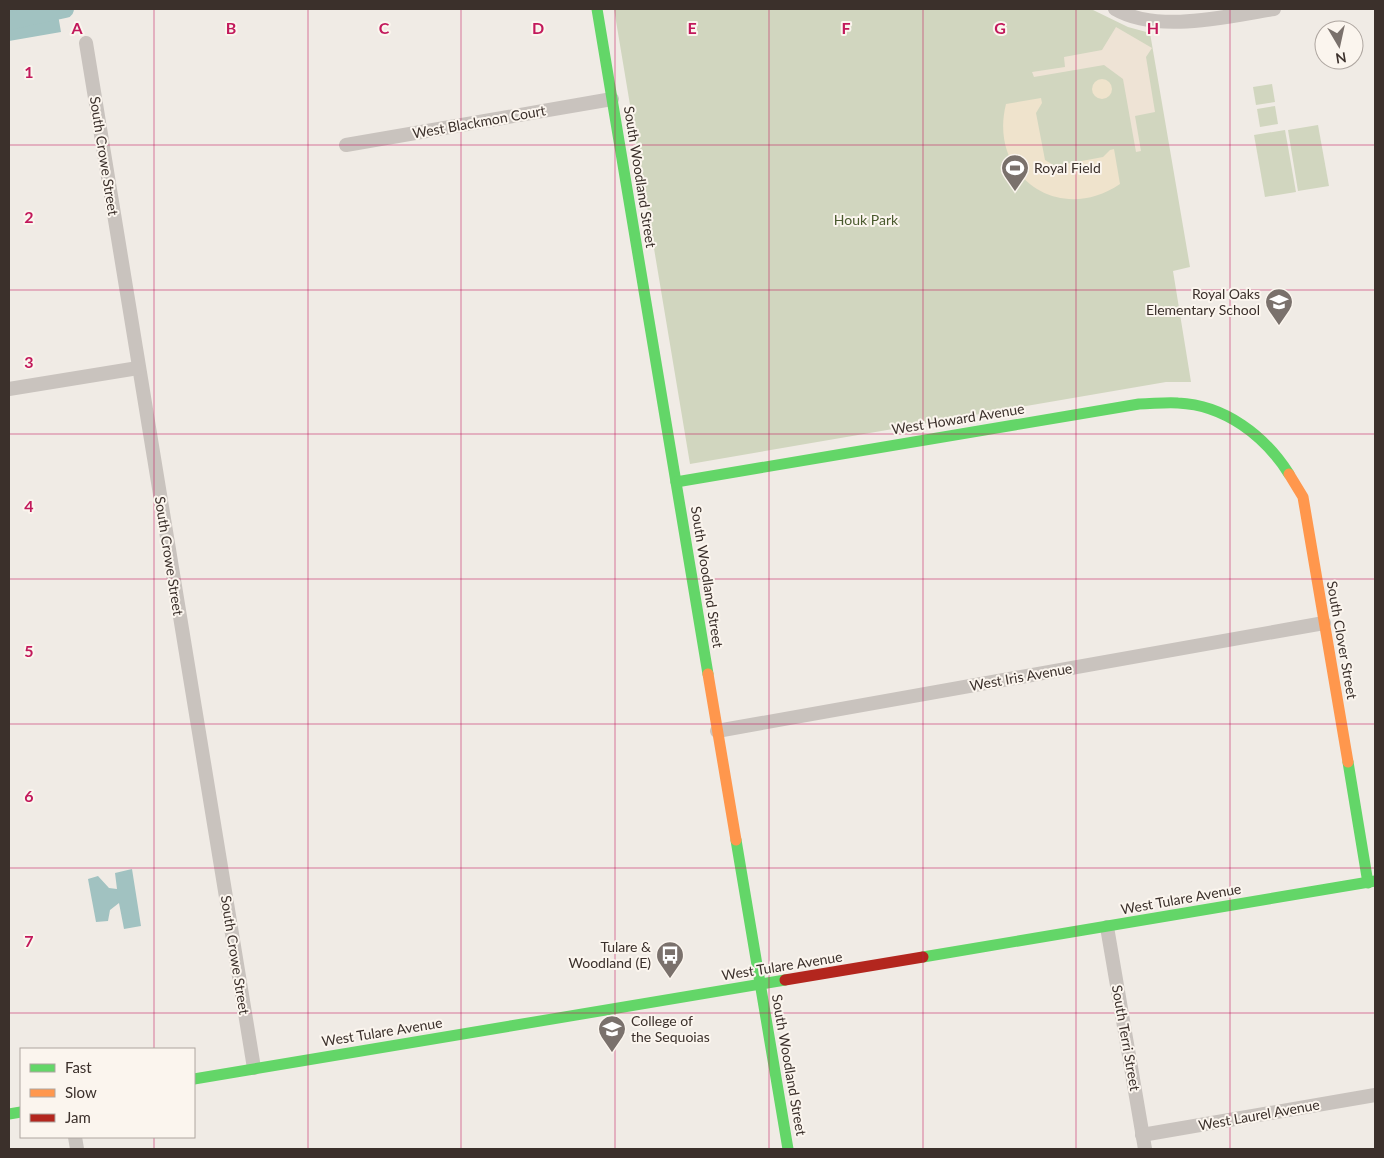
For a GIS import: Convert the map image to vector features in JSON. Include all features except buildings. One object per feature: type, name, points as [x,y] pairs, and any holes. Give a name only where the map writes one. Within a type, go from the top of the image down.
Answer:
[{"type":"street","name":"South Woodland Street","points":[[597,9],[788,1149]]},
{"type":"street","points":[[1115,9],[1134,16],[1164,21],[1203,20],[1274,9]]},
{"type":"street","name":"South Crowe Street","points":[[86,43],[254,1068]]},
{"type":"street","name":"West Blackmon Court","points":[[346,145],[612,99]]},
{"type":"street","points":[[9,390],[138,368]]},
{"type":"street","name":"West Howard Avenue","points":[[676,482],[1140,404],[1180,402],[1213,411],[1242,423]]},
{"type":"street","name":"South Clover Street","points":[[1242,423],[1276,453],[1303,497],[1324,623],[1372,882]]},
{"type":"street","name":"West Iris Avenue","points":[[717,731],[1324,623]]},
{"type":"street","name":"West Tulare Avenue","points":[[195,1079],[1372,882]]},
{"type":"street","name":"South Terri Street","points":[[1107,927],[1143,1142]]},
{"type":"street","name":"West Laurel Avenue","points":[[1143,1142],[1375,1095]]},
{"type":"green space","name":"Houk Park","points":[[614,9],[1091,9],[1128,27],[1150,33],[1190,267],[1173,271],[1191,382],[1166,382],[690,464]]},
{"type":"green space","points":[[1272,84],[1275,102],[1256,105],[1253,87]]},
{"type":"green space","points":[[1275,106],[1278,124],[1260,127],[1257,109]]},
{"type":"green space","points":[[1318,125],[1329,186],[1298,191],[1288,130]]},
{"type":"green space","points":[[1285,130],[1296,192],[1265,197],[1254,135]]},
{"type":"sand","points":[[1102,79],[1109,82],[1112,89],[1109,96],[1102,99],[1095,96],[1092,89],[1095,82]]},
{"type":"sand","points":[[1041,98],[1042,103],[1036,113],[1045,160],[1055,166],[1103,157],[1110,150],[1114,149],[1120,184],[1097,196],[1074,199],[1052,196],[1033,186],[1018,172],[1008,152],[1003,130],[1006,104]]},
{"type":"shaded area","points":[[1116,27],[1152,48],[1146,57],[1155,112],[1135,116],[1141,151],[1136,152],[1123,79],[1104,65],[1034,77],[1032,72],[1065,67],[1064,57],[1102,50]]},
{"type":"water","points":[[9,9],[57,9],[61,32],[9,41]]},
{"type":"water","points":[[132,869],[141,926],[124,929],[119,903],[110,910],[108,921],[96,922],[88,879],[98,876],[109,888],[117,889],[115,873]]},
{"type":"waterway","points":[[9,21],[65,9]]},
{"type":"traffic: fast","points":[[597,9],[708,674]]},
{"type":"traffic: fast","points":[[676,482],[1139,404],[1168,403],[1195,405],[1227,416],[1256,435],[1289,474]]},
{"type":"traffic: fast","points":[[1348,762],[1368,883]]},
{"type":"traffic: fast","points":[[736,840],[788,1149]]},
{"type":"traffic: fast","points":[[923,957],[1375,881]]},
{"type":"traffic: fast","points":[[195,1079],[785,980]]},
{"type":"traffic: fast","points":[[9,1114],[20,1112]]},
{"type":"traffic: slow","points":[[1289,474],[1303,497],[1348,762]]},
{"type":"traffic: slow","points":[[708,674],[736,840]]},
{"type":"traffic: jam","points":[[785,980],[923,957]]},
{"type":"place","name":"Royal Field","points":[[1015,192]]},
{"type":"place","name":"Royal Oaks Elementary School","points":[[1279,326]]},
{"type":"place","name":"Tulare & Woodland (E)","points":[[670,979]]},
{"type":"place","name":"College of the Sequoias","points":[[612,1053]]}]
